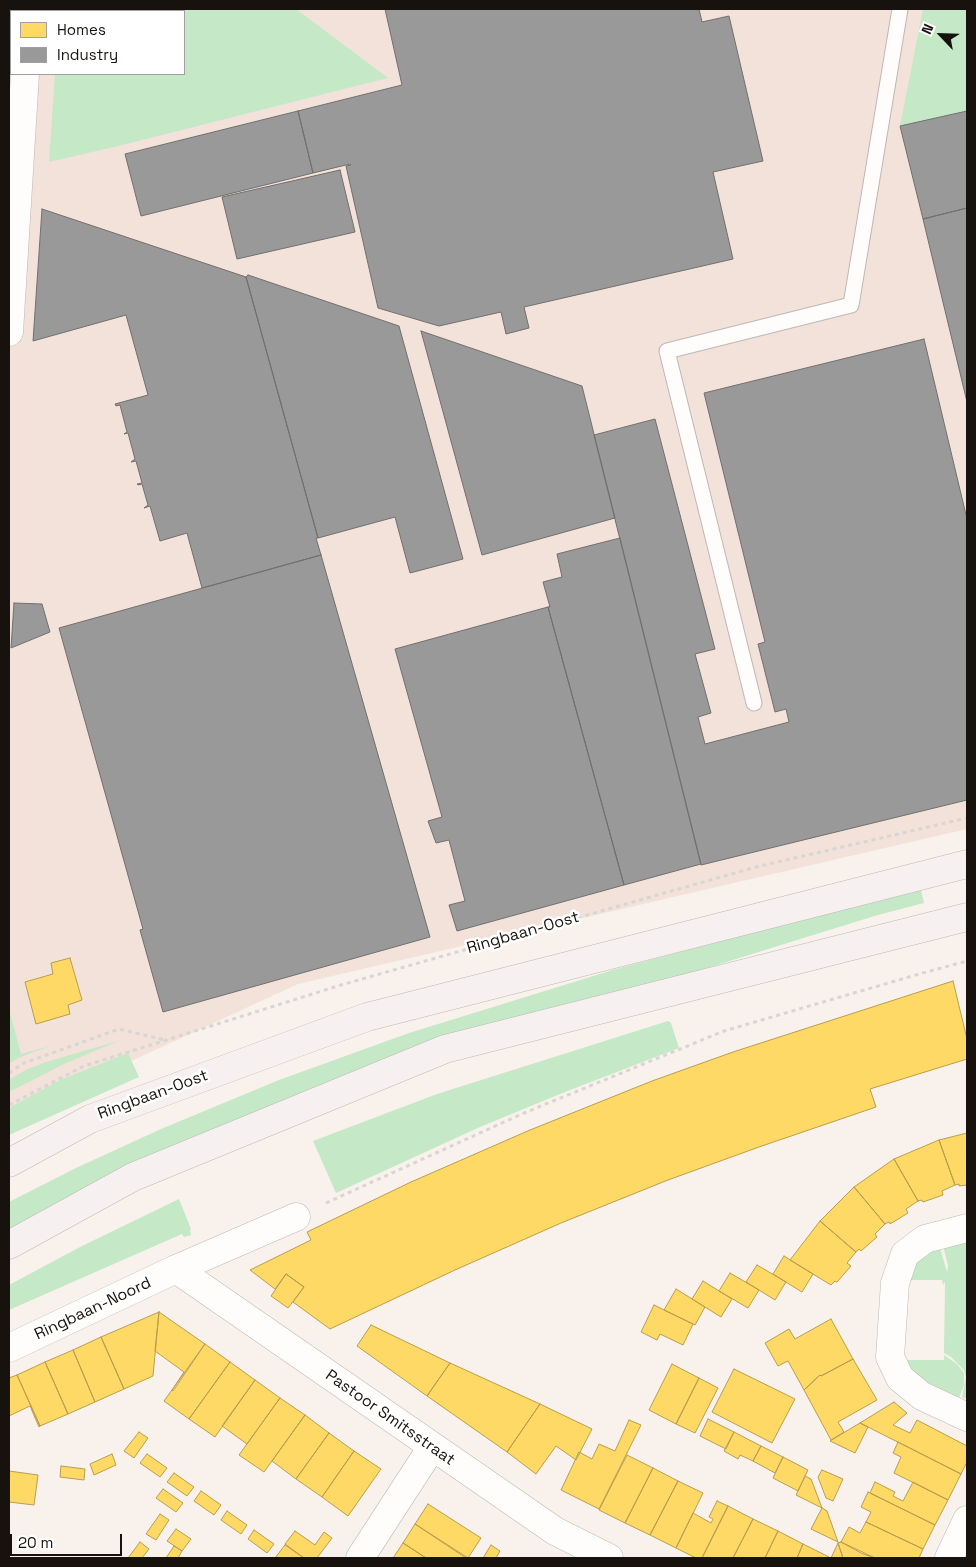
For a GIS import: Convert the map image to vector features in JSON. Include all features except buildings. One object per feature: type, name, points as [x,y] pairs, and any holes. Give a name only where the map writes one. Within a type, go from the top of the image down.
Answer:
[{"type":"main road","name":"Ringbaan-Oost","points":[[9,1163],[90,1119],[367,1017],[967,864]]},
{"type":"main road","points":[[9,1245],[133,1177],[444,1049],[966,924]]},
{"type":"street","points":[[9,332],[25,75]]},
{"type":"street","points":[[176,1270],[296,1217]]},
{"type":"street","points":[[967,1228],[925,1239],[905,1254],[894,1283],[890,1357],[900,1378],[922,1396],[967,1417]]},
{"type":"street","name":"Ringbaan-Noord","points":[[9,1348],[176,1270]]},
{"type":"street","name":"Pastoor Smitsstraat","points":[[176,1270],[555,1531],[610,1558]]},
{"type":"street","points":[[360,1558],[432,1447]]},
{"type":"street","points":[[949,1558],[967,1520]]},
{"type":"lane","points":[[754,703],[667,351],[851,305],[900,9]]},
{"type":"path","name":"Ringbaan-Oost","points":[[9,1105],[84,1066],[341,985],[746,870],[967,818]]},
{"type":"path","points":[[296,1217],[524,1113],[724,1031],[967,961]]},
{"type":"path","points":[[9,1073],[24,1063],[119,1029],[167,1040]]},
{"type":"shaded area","points":[[9,9],[967,9],[967,829],[298,984],[9,1120]]},
{"type":"green space","points":[[296,9],[388,78],[49,162],[55,75],[185,75],[185,10],[60,10]]},
{"type":"green space","points":[[923,9],[967,9],[967,111],[900,126]]},
{"type":"green space","points":[[921,890],[924,903],[878,915],[499,1033],[9,1241],[9,1202],[76,1168],[161,1129],[279,1080],[409,1033],[616,969]]},
{"type":"green space","points":[[9,1009],[21,1054],[50,1046],[18,1058],[9,1064]]},
{"type":"green space","points":[[668,1021],[671,1023],[679,1048],[480,1127],[336,1193],[313,1141],[437,1094]]},
{"type":"green space","points":[[118,1041],[64,1064],[9,1092],[9,1080],[26,1070],[46,1062]]},
{"type":"green space","points":[[128,1053],[139,1077],[9,1135],[9,1108],[60,1080]]},
{"type":"green space","points":[[179,1199],[191,1229],[191,1235],[184,1237],[182,1234],[9,1310],[9,1285],[80,1247]]},
{"type":"green space","points":[[967,1240],[967,1399],[962,1397],[966,1377],[964,1370],[944,1353],[945,1282],[943,1285],[942,1280],[905,1280],[913,1263],[940,1248],[947,1272],[948,1265],[943,1246]]},
{"type":"green space","points":[[944,1355],[957,1364],[964,1373],[964,1385],[959,1398],[931,1387],[911,1372],[906,1360],[944,1360]]}]
